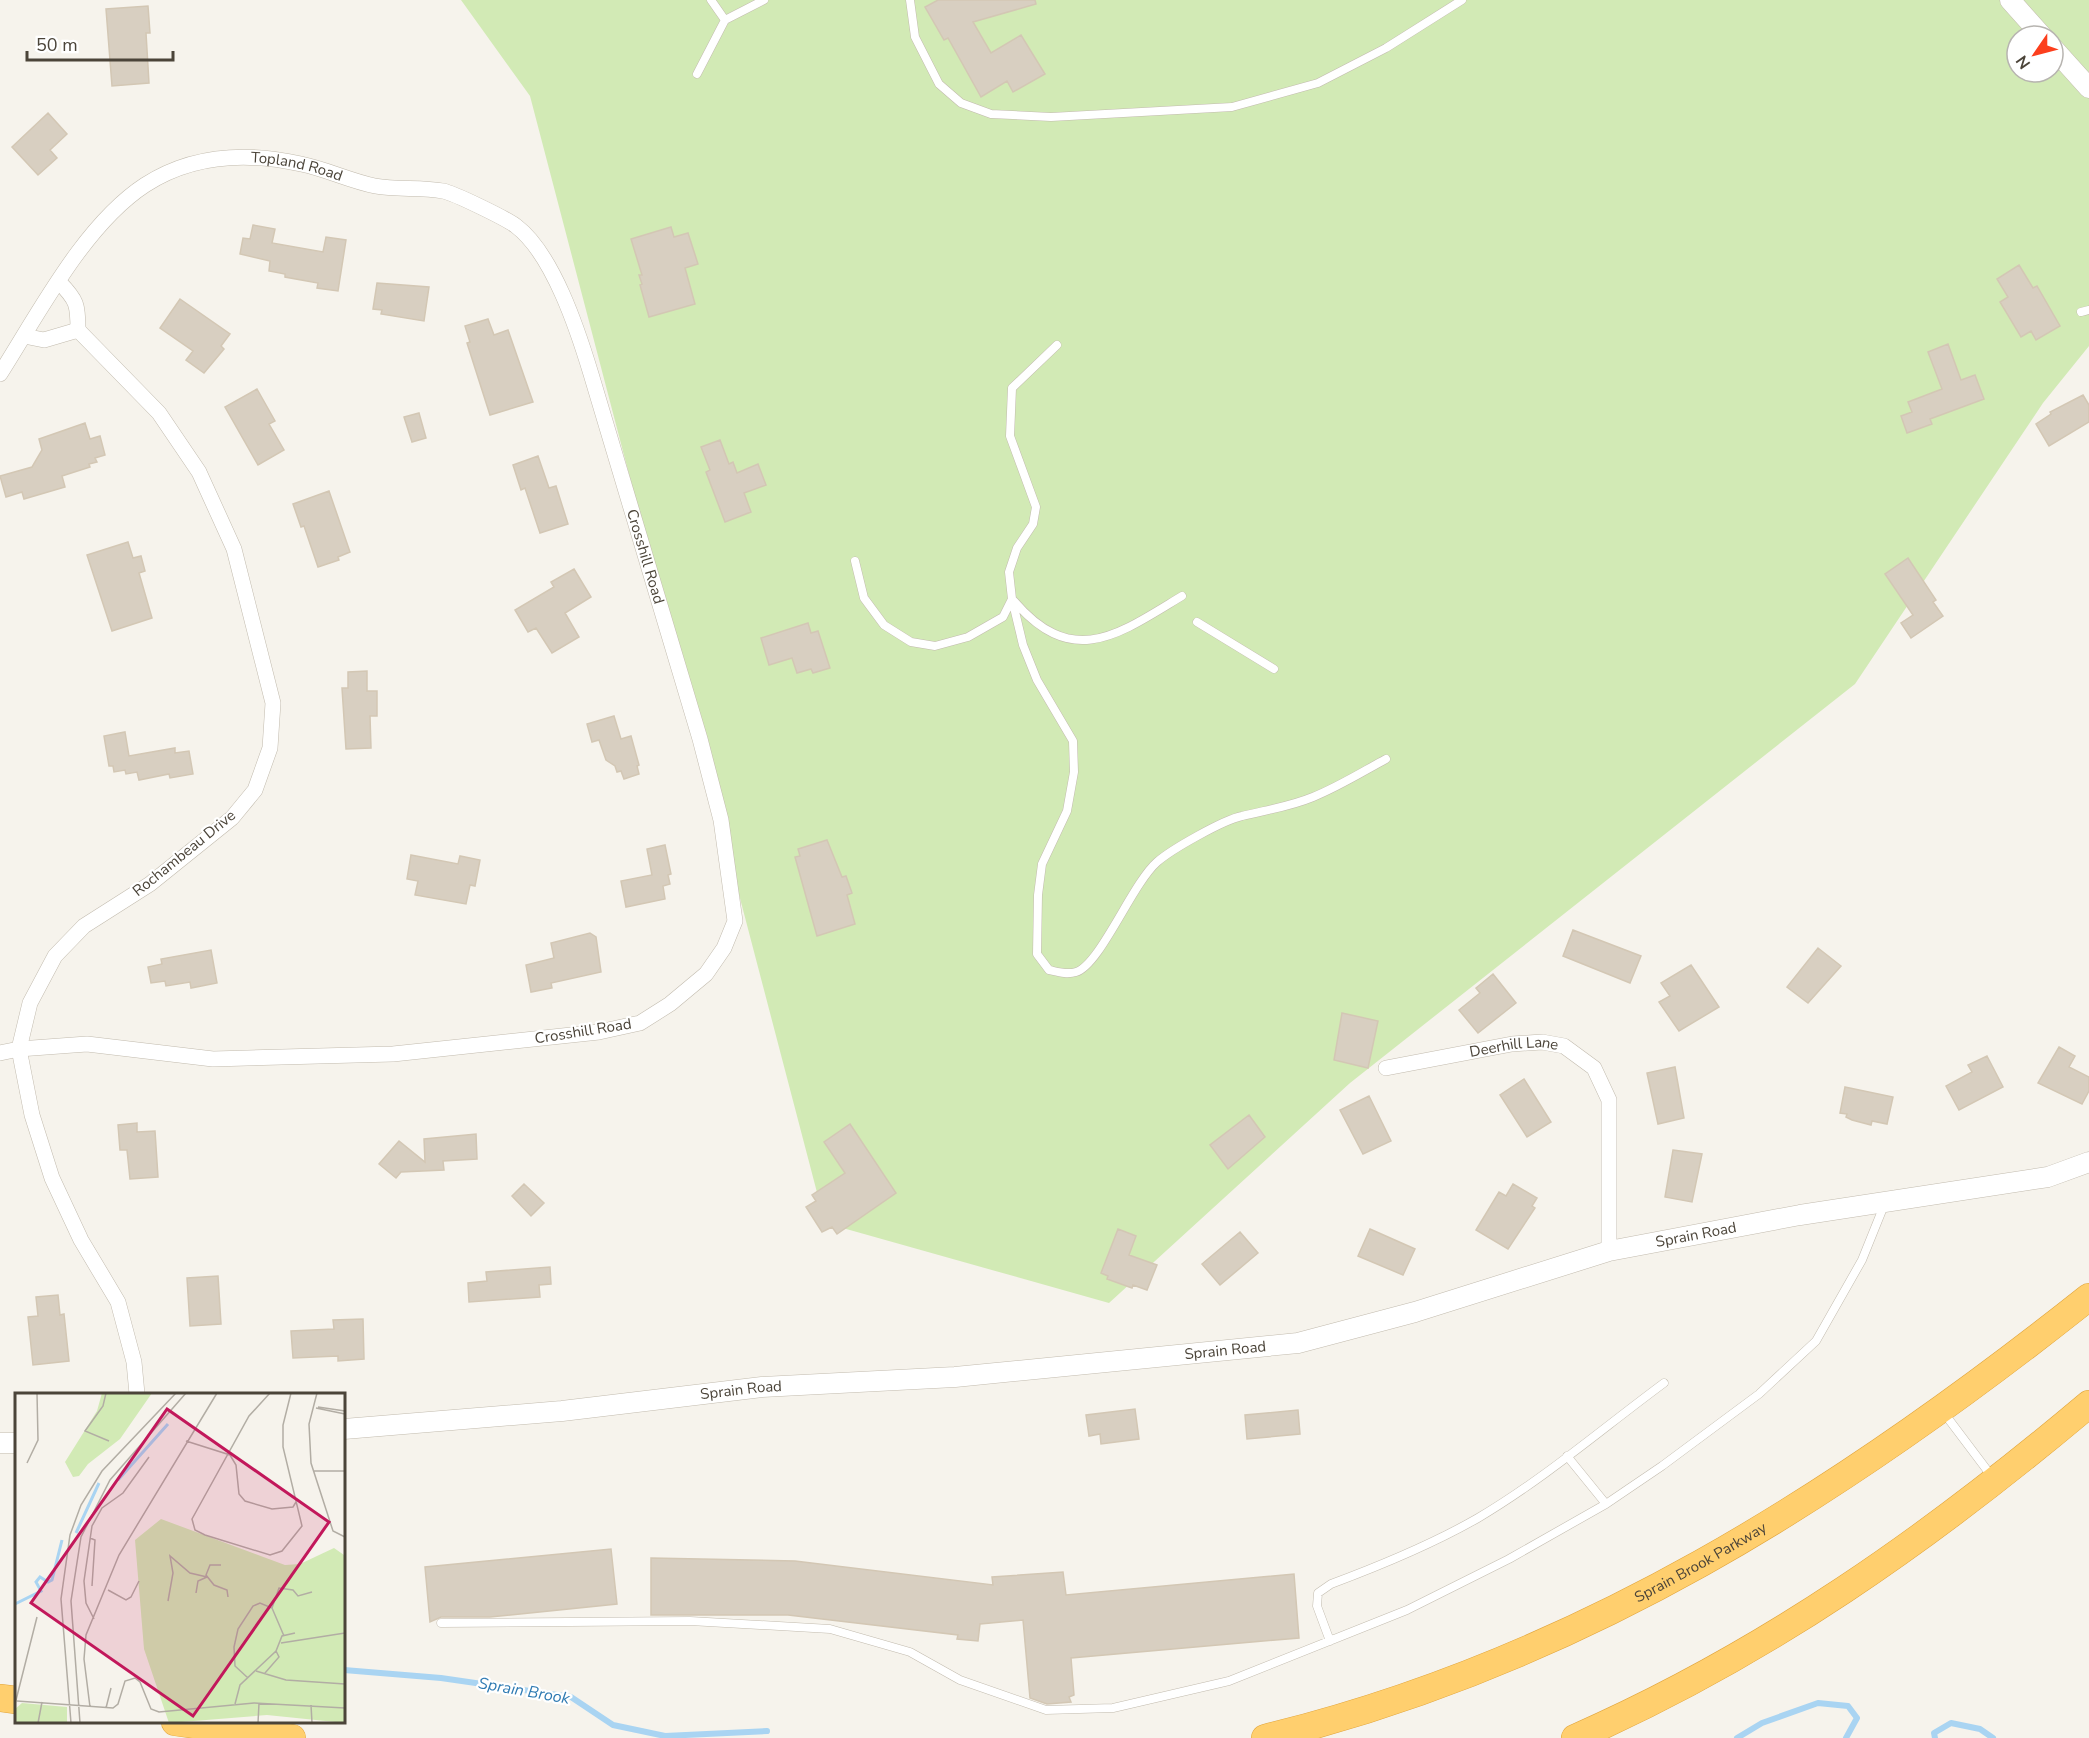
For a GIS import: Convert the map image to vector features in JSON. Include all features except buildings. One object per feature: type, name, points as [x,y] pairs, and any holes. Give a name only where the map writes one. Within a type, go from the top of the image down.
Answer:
[{"type":"highway","name":"Sprain Brook Parkway","points":[[1265,1738],[1365,1711],[1497,1664],[1627,1605],[1690,1572],[1773,1523],[1873,1458],[1942,1410],[2089,1297]]},
{"type":"highway","points":[[1575,1738],[1669,1694],[1793,1624],[1911,1546],[1996,1481],[2089,1404]]},
{"type":"highway","points":[[0,1698],[15,1700]]},
{"type":"highway","points":[[182,1723],[292,1738]]},
{"type":"street","points":[[2010,0],[2031,24]]},
{"type":"street","points":[[2065,61],[2088,87]]},
{"type":"street","name":"Topland Road","points":[[0,374],[59,282],[100,225],[121,202],[171,170],[200,160],[241,156],[301,164],[375,186],[445,191],[516,226],[538,251],[551,273],[576,328],[591,374]]},
{"type":"street","points":[[24,336],[44,340],[78,330],[75,297],[59,282]]},
{"type":"street","name":"Rochambeau Drive","points":[[78,330],[159,414],[199,472],[237,560],[273,703],[270,748],[255,790],[232,818],[150,884],[84,926],[54,956],[30,1003],[19,1049],[32,1115],[52,1178],[81,1240],[118,1302],[134,1362],[137,1393]]},
{"type":"street","name":"Crosshill Road","points":[[0,1053],[19,1049],[87,1044],[213,1059],[393,1054],[599,1032],[640,1023],[670,1004],[706,974],[724,948],[735,921],[721,820],[700,739],[591,374]]},
{"type":"street","name":"Deerhill Lane","points":[[1386,1068],[1512,1044],[1542,1042],[1564,1046],[1594,1068],[1609,1100],[1609,1251]]},
{"type":"street","name":"Sprain Road","points":[[345,1429],[562,1411],[762,1387],[955,1377],[1298,1343],[1415,1312],[1609,1251],[1885,1202],[2048,1177],[2089,1162]]},
{"type":"lane","points":[[711,0],[725,20]]},
{"type":"lane","points":[[697,74],[725,20],[764,0]]},
{"type":"lane","points":[[910,0],[915,37],[939,84],[962,103],[992,114],[1051,117],[1232,106],[1318,83],[1386,48],[1462,0]]},
{"type":"lane","points":[[1057,345],[1012,388],[1010,436],[1036,507],[1033,524],[1017,548],[1009,572],[1012,599],[1023,645],[1034,671],[1073,741],[1074,772],[1067,811],[1042,864],[1038,895],[1037,954],[1049,970],[1067,974],[1079,972],[1091,960],[1130,896],[1157,862],[1203,834],[1239,816],[1275,811],[1314,797],[1386,759]]},
{"type":"lane","points":[[855,561],[864,598],[884,625],[911,642],[935,646],[968,637],[1003,617],[1012,599]]},
{"type":"lane","points":[[1012,599],[1029,619],[1057,637],[1087,642],[1123,631],[1182,596]]},
{"type":"lane","points":[[1197,622],[1274,669]]},
{"type":"lane","points":[[441,1623],[690,1621],[830,1629],[910,1652],[960,1680],[1046,1710],[1113,1708],[1229,1681],[1428,1600],[1509,1559],[1606,1504],[1759,1394],[1816,1341],[1862,1260],[1885,1202]]},
{"type":"lane","points":[[1330,1641],[1317,1606],[1318,1593],[1331,1584],[1424,1547],[1479,1517],[1567,1456],[1664,1383]]},
{"type":"lane","points":[[1942,1410],[1996,1481]]},
{"type":"lane","points":[[1567,1456],[1606,1504]]},
{"type":"green space","points":[[461,0],[2089,0],[2089,346],[2043,403],[1855,684],[1350,1083],[1109,1303],[825,1223],[530,96]]},
{"type":"waterway","name":"Sprain Brook","points":[[345,1670],[441,1678],[571,1697],[613,1725],[665,1736],[767,1731]]},
{"type":"waterway","name":"Sprain Brook","points":[[1737,1738],[1762,1723],[1818,1703],[1848,1706],[1857,1718],[1846,1738]]},
{"type":"waterway","name":"Sprain Brook","points":[[1935,1738],[1934,1733],[1951,1723],[1980,1729],[1993,1738]]}]
